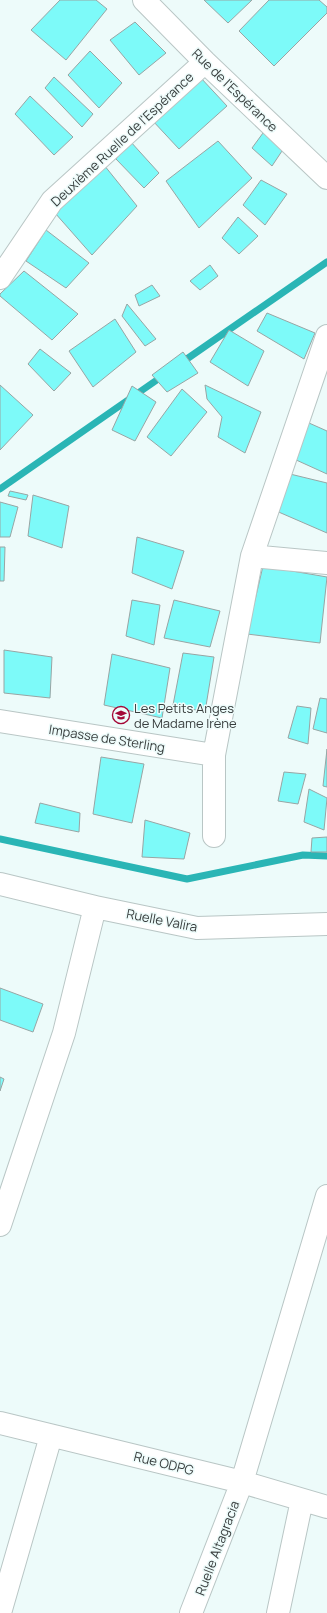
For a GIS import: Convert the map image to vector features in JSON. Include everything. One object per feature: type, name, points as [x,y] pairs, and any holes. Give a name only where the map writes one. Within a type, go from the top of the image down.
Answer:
[{"type":"street","name":"Rue de l'Espérance","points":[[144,0],[205,62],[326,177]]},
{"type":"street","name":"Deuxième Ruelle de l'Espérance","points":[[0,278],[52,201],[205,62]]},
{"type":"street","points":[[214,836],[214,755],[252,556],[326,345]]},
{"type":"street","points":[[252,556],[327,562]]},
{"type":"street","name":"Impasse de Sterling","points":[[0,721],[214,755]]},
{"type":"street","name":"Ruelle Valira","points":[[0,884],[95,907],[197,928],[327,924]]},
{"type":"street","points":[[0,1225],[64,1034],[95,907]]},
{"type":"street","name":"Ruelle Altagracia","points":[[191,1613],[242,1482],[327,1196]]},
{"type":"street","name":"Rue ODPG","points":[[0,1423],[242,1482],[327,1507]]},
{"type":"street","points":[[0,1613],[51,1436]]},
{"type":"street","points":[[278,1613],[302,1500]]},
{"type":"building","points":[[60,0],[96,0],[107,9],[66,60],[31,30]]},
{"type":"building","points":[[204,0],[252,0],[228,23]]},
{"type":"building","points":[[269,0],[319,0],[327,7],[327,13],[274,66],[239,31]]},
{"type":"building","points":[[135,22],[166,53],[139,75],[110,40]]},
{"type":"building","points":[[90,51],[122,83],[99,108],[68,75]]},
{"type":"building","points":[[54,77],[93,114],[82,127],[45,88]]},
{"type":"building","points":[[200,77],[227,106],[179,149],[152,120]]},
{"type":"building","points":[[30,96],[73,137],[54,155],[15,114]]},
{"type":"building","points":[[263,133],[284,148],[272,166],[252,148]]},
{"type":"building","points":[[130,141],[159,173],[144,188],[116,159]]},
{"type":"building","points":[[218,141],[252,178],[199,228],[166,181]]},
{"type":"building","points":[[104,165],[137,206],[92,255],[55,213]]},
{"type":"building","points":[[261,180],[287,194],[265,225],[243,205]]},
{"type":"building","points":[[238,217],[258,236],[239,254],[222,238]]},
{"type":"building","points":[[46,230],[89,263],[66,288],[26,261]]},
{"type":"building","points":[[210,265],[218,276],[200,290],[190,281]]},
{"type":"building","points":[[24,271],[78,314],[52,340],[0,296],[0,294]]},
{"type":"building","points":[[152,285],[160,296],[139,306],[135,295]]},
{"type":"building","points":[[127,304],[156,339],[145,346],[122,316]]},
{"type":"building","points":[[267,313],[315,333],[304,359],[257,331]]},
{"type":"building","points":[[115,319],[136,352],[93,387],[69,351]]},
{"type":"building","points":[[229,330],[264,351],[248,386],[210,362]]},
{"type":"building","points":[[40,349],[71,373],[54,391],[28,364]]},
{"type":"building","points":[[183,352],[198,373],[167,392],[152,375]]},
{"type":"building","points":[[0,385],[33,415],[0,450]]},
{"type":"building","points":[[205,385],[261,412],[245,453],[218,437],[222,417],[207,399]]},
{"type":"building","points":[[132,386],[156,402],[135,441],[112,430]]},
{"type":"building","points":[[182,389],[207,412],[171,456],[147,437]]},
{"type":"building","points":[[309,423],[327,431],[327,474],[294,459]]},
{"type":"building","points":[[290,474],[327,483],[327,533],[274,510]]},
{"type":"building","points":[[10,491],[28,495],[26,500],[8,496]]},
{"type":"building","points":[[33,495],[69,506],[62,548],[28,536]]},
{"type":"building","points":[[0,502],[18,507],[10,537],[0,537]]},
{"type":"building","points":[[137,537],[184,551],[172,589],[132,573]]},
{"type":"building","points":[[0,547],[5,547],[4,581],[0,581]]},
{"type":"building","points":[[263,566],[327,577],[320,643],[247,634]]},
{"type":"building","points":[[132,600],[160,605],[154,645],[126,636]]},
{"type":"building","points":[[174,600],[220,611],[210,647],[164,638]]},
{"type":"building","points":[[4,650],[52,657],[50,698],[4,693]]},
{"type":"building","points":[[183,653],[214,657],[205,712],[173,705]]},
{"type":"building","points":[[112,654],[170,668],[162,718],[104,705]]},
{"type":"building","points":[[320,698],[327,699],[327,733],[313,729]]},
{"type":"building","points":[[297,706],[311,708],[308,744],[288,738]]},
{"type":"building","points":[[327,749],[327,787],[323,786]]},
{"type":"building","points":[[101,757],[144,764],[132,823],[93,814]]},
{"type":"building","points":[[284,772],[306,774],[298,804],[278,801]]},
{"type":"building","points":[[309,789],[327,798],[324,830],[304,822]]},
{"type":"building","points":[[40,803],[80,813],[79,832],[35,823]]},
{"type":"building","points":[[145,820],[190,833],[184,859],[142,857]]},
{"type":"building","points":[[327,837],[327,852],[311,852],[312,838]]},
{"type":"building","points":[[0,988],[43,1004],[33,1032],[0,1020]]},
{"type":"building","points":[[0,1077],[4,1079],[0,1091]]},
{"type":"waterway","points":[[181,363],[327,262]]},
{"type":"waterway","points":[[0,489],[164,375]]},
{"type":"waterway","points":[[0,839],[187,879],[303,855],[327,856]]},
{"type":"place","name":"Les Petits Anges de Madame Irène","points":[[121,715]]}]
